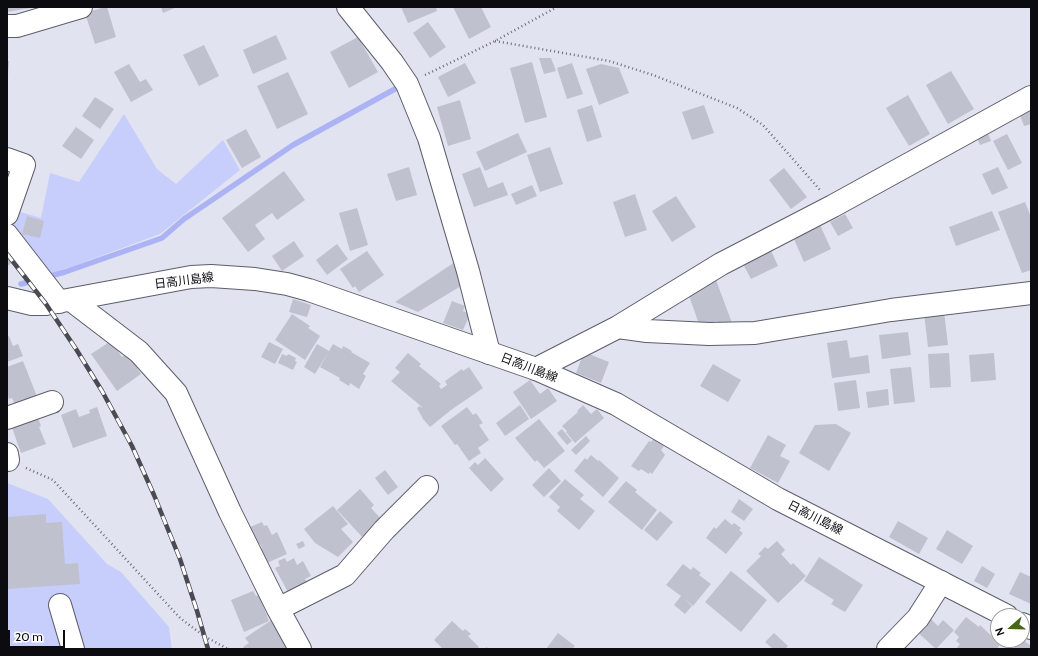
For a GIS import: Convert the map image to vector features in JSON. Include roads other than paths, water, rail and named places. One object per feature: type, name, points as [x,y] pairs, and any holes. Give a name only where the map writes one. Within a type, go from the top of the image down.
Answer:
[{"type":"street","points":[[7,26],[17,26],[81,7]]},
{"type":"street","points":[[348,7],[392,62],[407,84],[429,138],[468,271],[489,352]]},
{"type":"street","points":[[536,369],[618,327],[721,264],[833,206],[1031,97]]},
{"type":"street","points":[[7,159],[24,165],[7,214]]},
{"type":"street","points":[[7,235],[65,301],[139,352],[176,393],[230,512],[278,609],[300,649]]},
{"type":"street","name":"日高川島線","points":[[7,298],[32,304],[65,301],[191,277],[211,276],[255,279],[287,284],[309,290],[536,369],[616,404],[778,499],[991,608]]},
{"type":"street","points":[[618,327],[647,331],[709,334],[755,333],[891,310],[1031,293]]},
{"type":"street","points":[[7,418],[52,402]]},
{"type":"street","points":[[7,454],[8,460]]},
{"type":"street","points":[[278,609],[344,575],[384,530],[427,487]]},
{"type":"street","points":[[888,649],[918,618],[941,582]]},
{"type":"street","points":[[60,605],[73,649]]},
{"type":"waterway","points":[[46,277],[65,272],[162,238],[184,219],[293,145],[395,89]]},
{"type":"waterway","points":[[21,284],[36,280]]},
{"type":"railway","points":[[7,254],[46,304],[76,349],[102,391],[132,446],[180,559],[208,649]]}]
